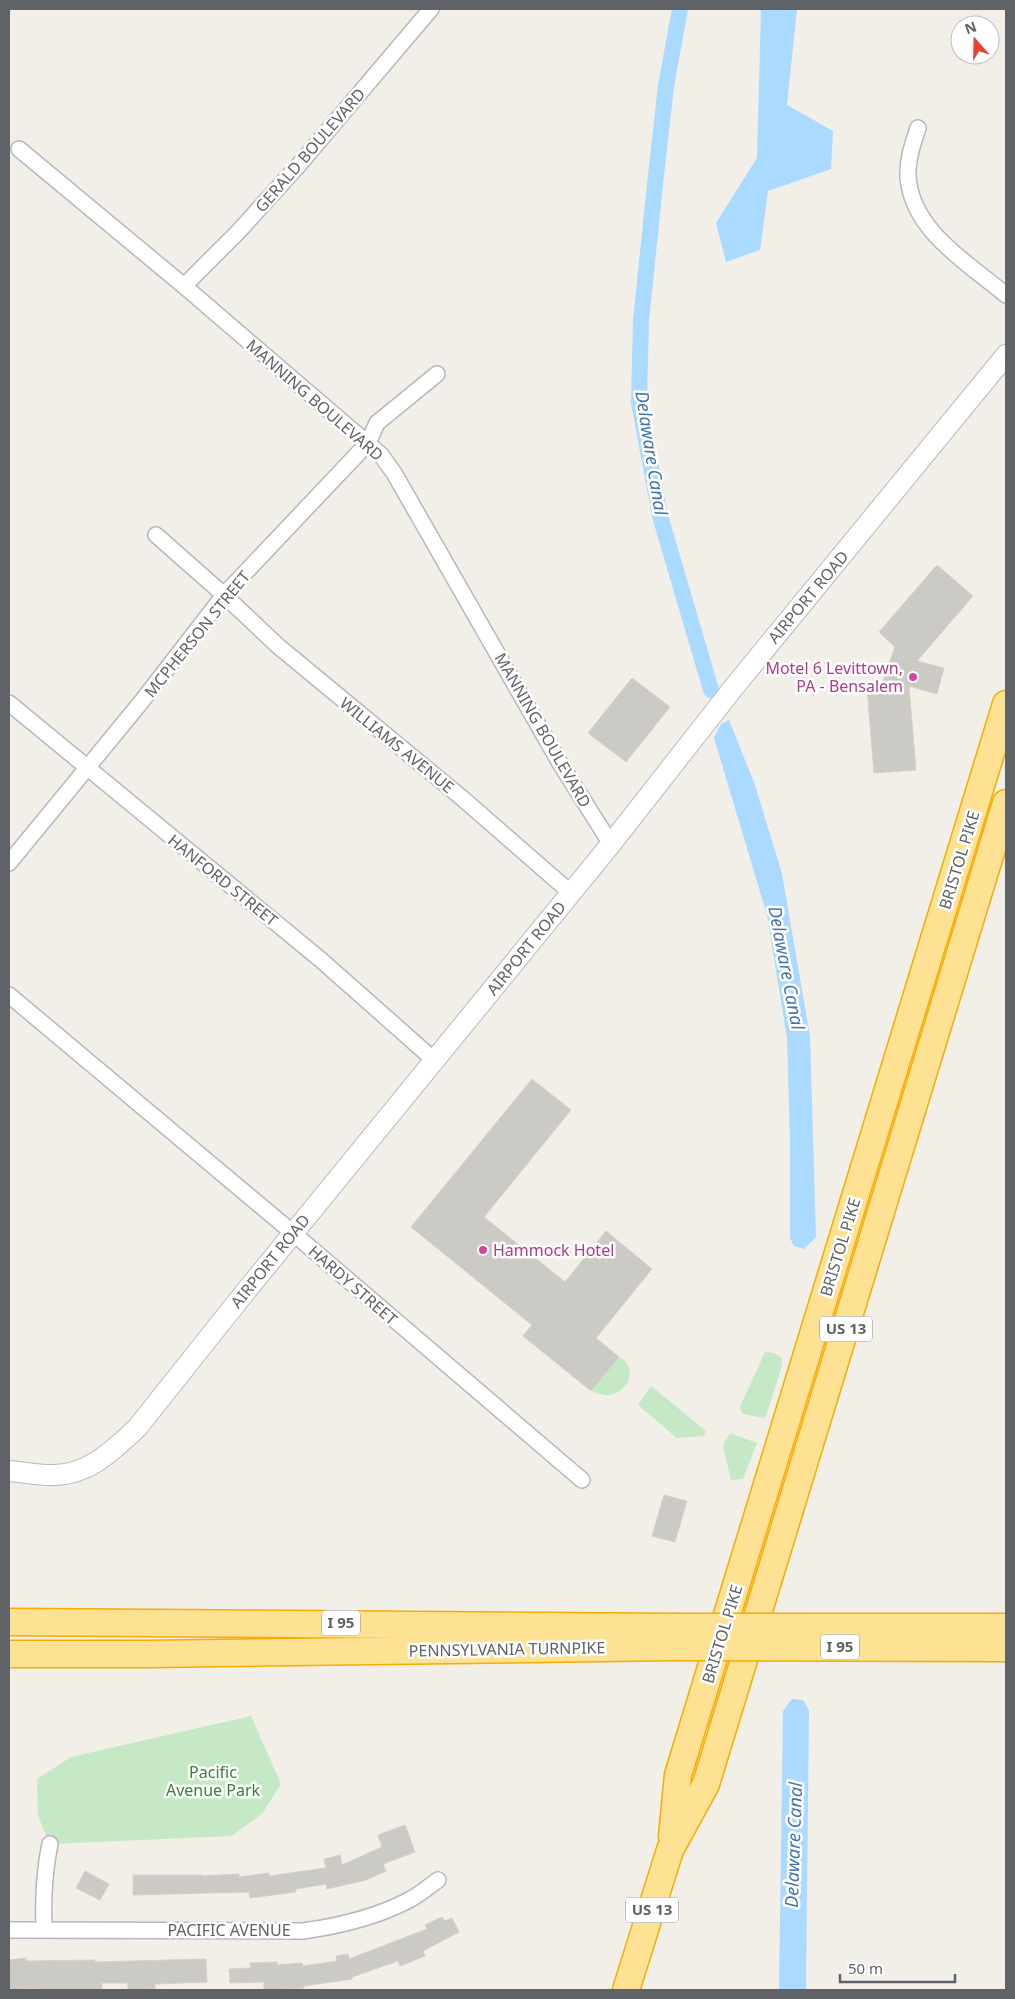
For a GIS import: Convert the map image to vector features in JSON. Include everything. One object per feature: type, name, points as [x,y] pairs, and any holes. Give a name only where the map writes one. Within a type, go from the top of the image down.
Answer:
[{"type":"highway","name":"BRISTOL PIKE","points":[[670,1850],[678,1775],[1006,704]]},
{"type":"highway","name":"BRISTOL PIKE","points":[[626,1990],[670,1850],[706,1784],[1006,803]]},
{"type":"highway","name":"PENNSYLVANIA TURNPIKE","points":[[9,1622],[674,1637],[1006,1648]]},
{"type":"highway","name":"PENNSYLVANIA TURNPIKE","points":[[9,1654],[150,1654],[1006,1627]]},
{"type":"street","name":"GERALD BOULEVARD","points":[[184,286],[238,232],[298,167],[431,9]]},
{"type":"street","points":[[918,128],[909,158],[908,175],[916,208],[926,225],[940,240],[1006,295]]},
{"type":"street","name":"MANNING BOULEVARD","points":[[19,149],[184,286],[381,455],[394,472],[561,765],[611,844]]},
{"type":"street","name":"AIRPORT ROAD","points":[[9,1471],[48,1475],[71,1473],[101,1460],[117,1448],[137,1428],[293,1233],[611,844],[734,687],[1006,355]]},
{"type":"street","name":"MCPHERSON STREET","points":[[9,863],[142,701],[224,595],[368,443],[377,423],[437,374]]},
{"type":"street","name":"WILLIAMS AVENUE","points":[[156,535],[278,646],[462,798],[571,893]]},
{"type":"street","name":"HANFORD STREET","points":[[9,703],[321,960],[434,1060]]},
{"type":"street","name":"HARDY STREET","points":[[9,995],[293,1233],[582,1480]]},
{"type":"street","points":[[44,1928],[45,1882],[50,1844]]},
{"type":"street","name":"PACIFIC AVENUE","points":[[9,1930],[44,1928],[303,1931],[324,1928],[388,1910],[410,1899],[438,1880]]},
{"type":"green space","points":[[765,1352],[774,1353],[782,1358],[782,1366],[765,1418],[742,1414],[740,1407]]},
{"type":"green space","points":[[619,1357],[625,1361],[630,1372],[627,1383],[623,1388],[611,1395],[591,1391]]},
{"type":"green space","points":[[651,1386],[706,1431],[704,1436],[677,1438],[638,1405]]},
{"type":"green space","points":[[730,1433],[757,1443],[743,1479],[731,1480],[723,1446]]},
{"type":"green space","name":"Pacific Avenue Park","points":[[251,1716],[281,1784],[262,1814],[231,1836],[50,1844],[38,1816],[37,1779],[71,1757]]},
{"type":"water","points":[[761,9],[797,9],[787,105],[833,131],[831,169],[768,191],[760,250],[726,262],[716,223],[757,158]]},
{"type":"water","points":[[729,720],[755,785],[782,874],[810,1036],[816,1237],[804,1249],[794,1246],[790,1238],[787,1038],[767,915],[714,738],[721,724]]},
{"type":"water","points":[[792,1699],[803,1700],[809,1710],[806,1990],[779,1990],[783,1711]]},
{"type":"building","name":"Motel 6 Levittown, PA - Bensalem","points":[[937,565],[973,596],[917,661],[944,668],[937,694],[909,686],[916,770],[874,773],[867,688],[881,687],[895,647],[879,632]]},
{"type":"building","points":[[632,678],[670,707],[626,762],[588,733]]},
{"type":"building","name":"Hammock Hotel","points":[[532,1079],[571,1110],[484,1217],[565,1282],[606,1231],[652,1269],[596,1338],[619,1357],[591,1391],[523,1336],[532,1325],[411,1227]]},
{"type":"building","points":[[664,1495],[687,1501],[675,1542],[652,1536]]},
{"type":"building","points":[[405,1825],[415,1852],[383,1864],[386,1871],[366,1880],[327,1889],[326,1884],[296,1889],[296,1892],[250,1898],[249,1892],[133,1895],[133,1875],[202,1876],[239,1874],[239,1877],[269,1873],[269,1876],[326,1868],[324,1859],[340,1855],[342,1865],[382,1847],[378,1835]]},
{"type":"building","points":[[85,1871],[109,1884],[100,1900],[76,1888]]},
{"type":"building","points":[[442,1917],[445,1921],[452,1918],[459,1932],[423,1951],[425,1956],[400,1966],[398,1961],[352,1977],[352,1979],[304,1986],[304,1988],[264,1990],[264,1982],[230,1983],[229,1969],[251,1968],[250,1963],[277,1962],[277,1965],[302,1963],[303,1966],[337,1961],[336,1956],[348,1954],[349,1959],[427,1929],[425,1925]]},
{"type":"building","points":[[26,1958],[26,1961],[95,1960],[95,1962],[206,1959],[207,1982],[155,1984],[155,1989],[128,1990],[128,1983],[102,1983],[102,1990],[39,1990],[39,1988],[9,1990],[9,1960]]},
{"type":"waterway","name":"Delaware Canal","points":[[680,9],[666,86],[655,184],[641,321],[639,402],[660,516],[711,690]]},
{"type":"place","name":"Motel 6 Levittown, PA - Bensalem","points":[[913,677]]},
{"type":"place","name":"Hammock Hotel","points":[[483,1250]]}]
